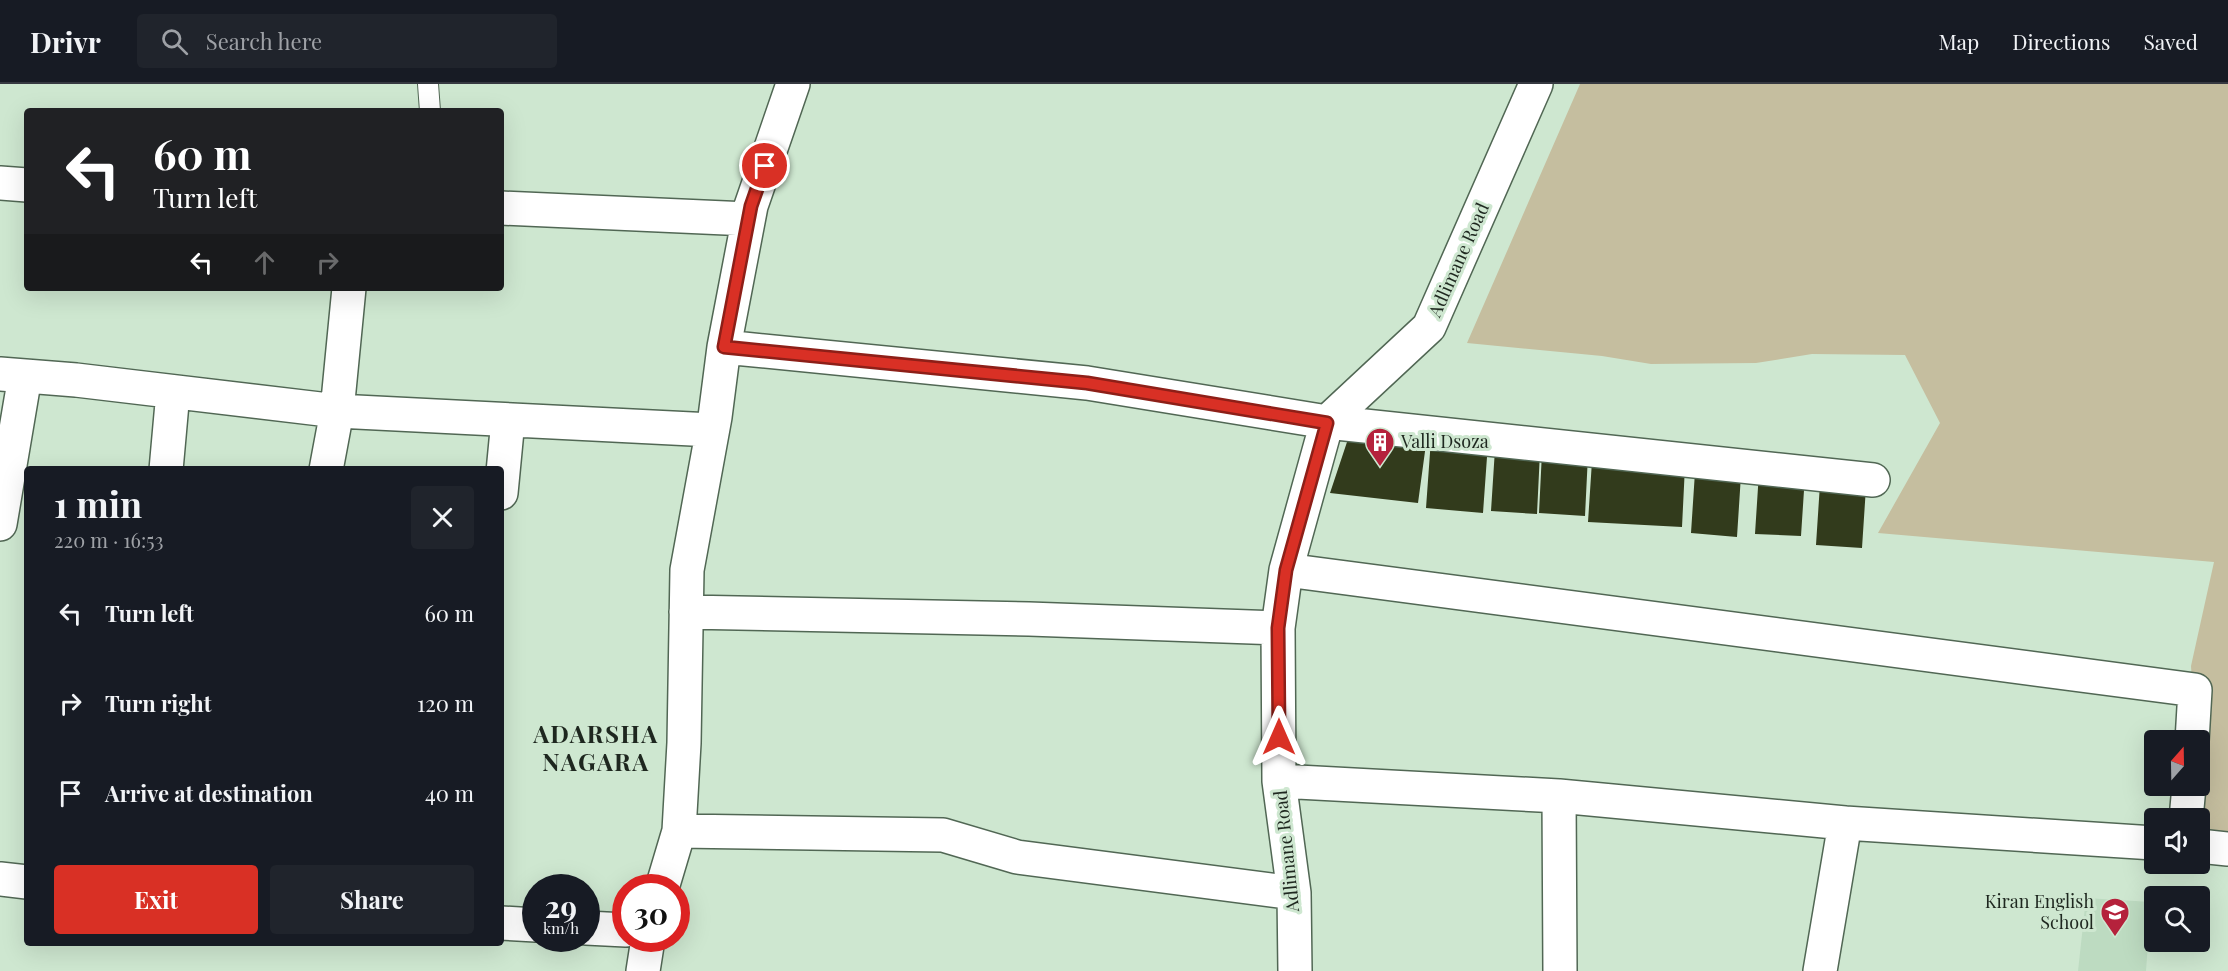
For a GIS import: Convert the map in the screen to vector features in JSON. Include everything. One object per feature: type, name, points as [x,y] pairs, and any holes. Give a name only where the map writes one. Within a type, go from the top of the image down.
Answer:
[{"type":"street","points":[[666,874],[679,831],[684,743],[687,570],[748,219],[794,84]]},
{"type":"street","name":"Adlimane Road","points":[[1295,971],[1294,893],[1279,781],[1278,628],[1286,570],[1327,423],[1429,327],[1536,84]]},
{"type":"street","points":[[0,183],[24,185]]},
{"type":"street","points":[[504,208],[748,219]]},
{"type":"street","points":[[327,466],[337,411],[349,291]]},
{"type":"street","points":[[724,347],[1087,383],[1327,423],[1873,480]]},
{"type":"street","points":[[0,524],[12,375],[337,411],[712,430]]},
{"type":"street","points":[[166,466],[172,392]]},
{"type":"street","points":[[504,466],[508,420]]},
{"type":"street","points":[[1286,570],[2195,690],[2193,730]]},
{"type":"street","points":[[686,612],[1029,619],[1278,628]]},
{"type":"street","points":[[1279,781],[1559,796],[1845,823],[2144,842]]},
{"type":"street","points":[[1559,796],[1560,971]]},
{"type":"street","points":[[1820,971],[1845,823]]},
{"type":"street","points":[[679,831],[943,835],[1017,857],[1294,893]]},
{"type":"street","points":[[2210,847],[2228,849]]},
{"type":"street","points":[[0,879],[24,882]]},
{"type":"street","points":[[504,923],[522,924]]},
{"type":"street","points":[[643,971],[646,952]]},
{"type":"lane","points":[[428,84],[430,108]]},
{"type":"shaded area","points":[[1580,84],[2228,84],[2228,836],[2210,835],[2210,808],[2199,808],[2199,796],[2210,796],[2210,730],[2195,730],[2191,666],[2214,562],[1878,533],[1940,423],[1905,355],[1812,354],[1756,363],[1651,364],[1602,356],[1467,343]]},
{"type":"shaded area","name":"Kiran English School","points":[[2086,898],[2144,902],[2144,952],[2147,952],[2146,971],[2078,971]]},
{"type":"building","name":"Valli Dsoza","points":[[1349,436],[1426,444],[1418,503],[1330,493]]},
{"type":"building","points":[[1431,439],[1488,443],[1483,513],[1426,508]]},
{"type":"building","points":[[1495,449],[1540,452],[1537,514],[1491,511]]},
{"type":"building","points":[[1542,452],[1588,455],[1585,516],[1539,513]]},
{"type":"building","points":[[1592,461],[1685,466],[1682,527],[1588,522]]},
{"type":"building","points":[[1695,472],[1741,475],[1737,537],[1691,533]]},
{"type":"building","points":[[1759,472],[1805,475],[1801,536],[1755,534]]},
{"type":"building","points":[[1820,484],[1866,487],[1862,548],[1816,545]]},
{"type":"place","name":"Valli Dsoza","points":[[1380,468]]},
{"type":"place","name":"Kiran English School","points":[[2115,938]]},
{"type":"district","name":"ADARSHA NAGARA","points":[[596,749]]},
{"type":"route","points":[[765,166],[751,206],[724,347],[1087,383],[1327,423],[1286,570],[1278,628],[1279,737]]}]
